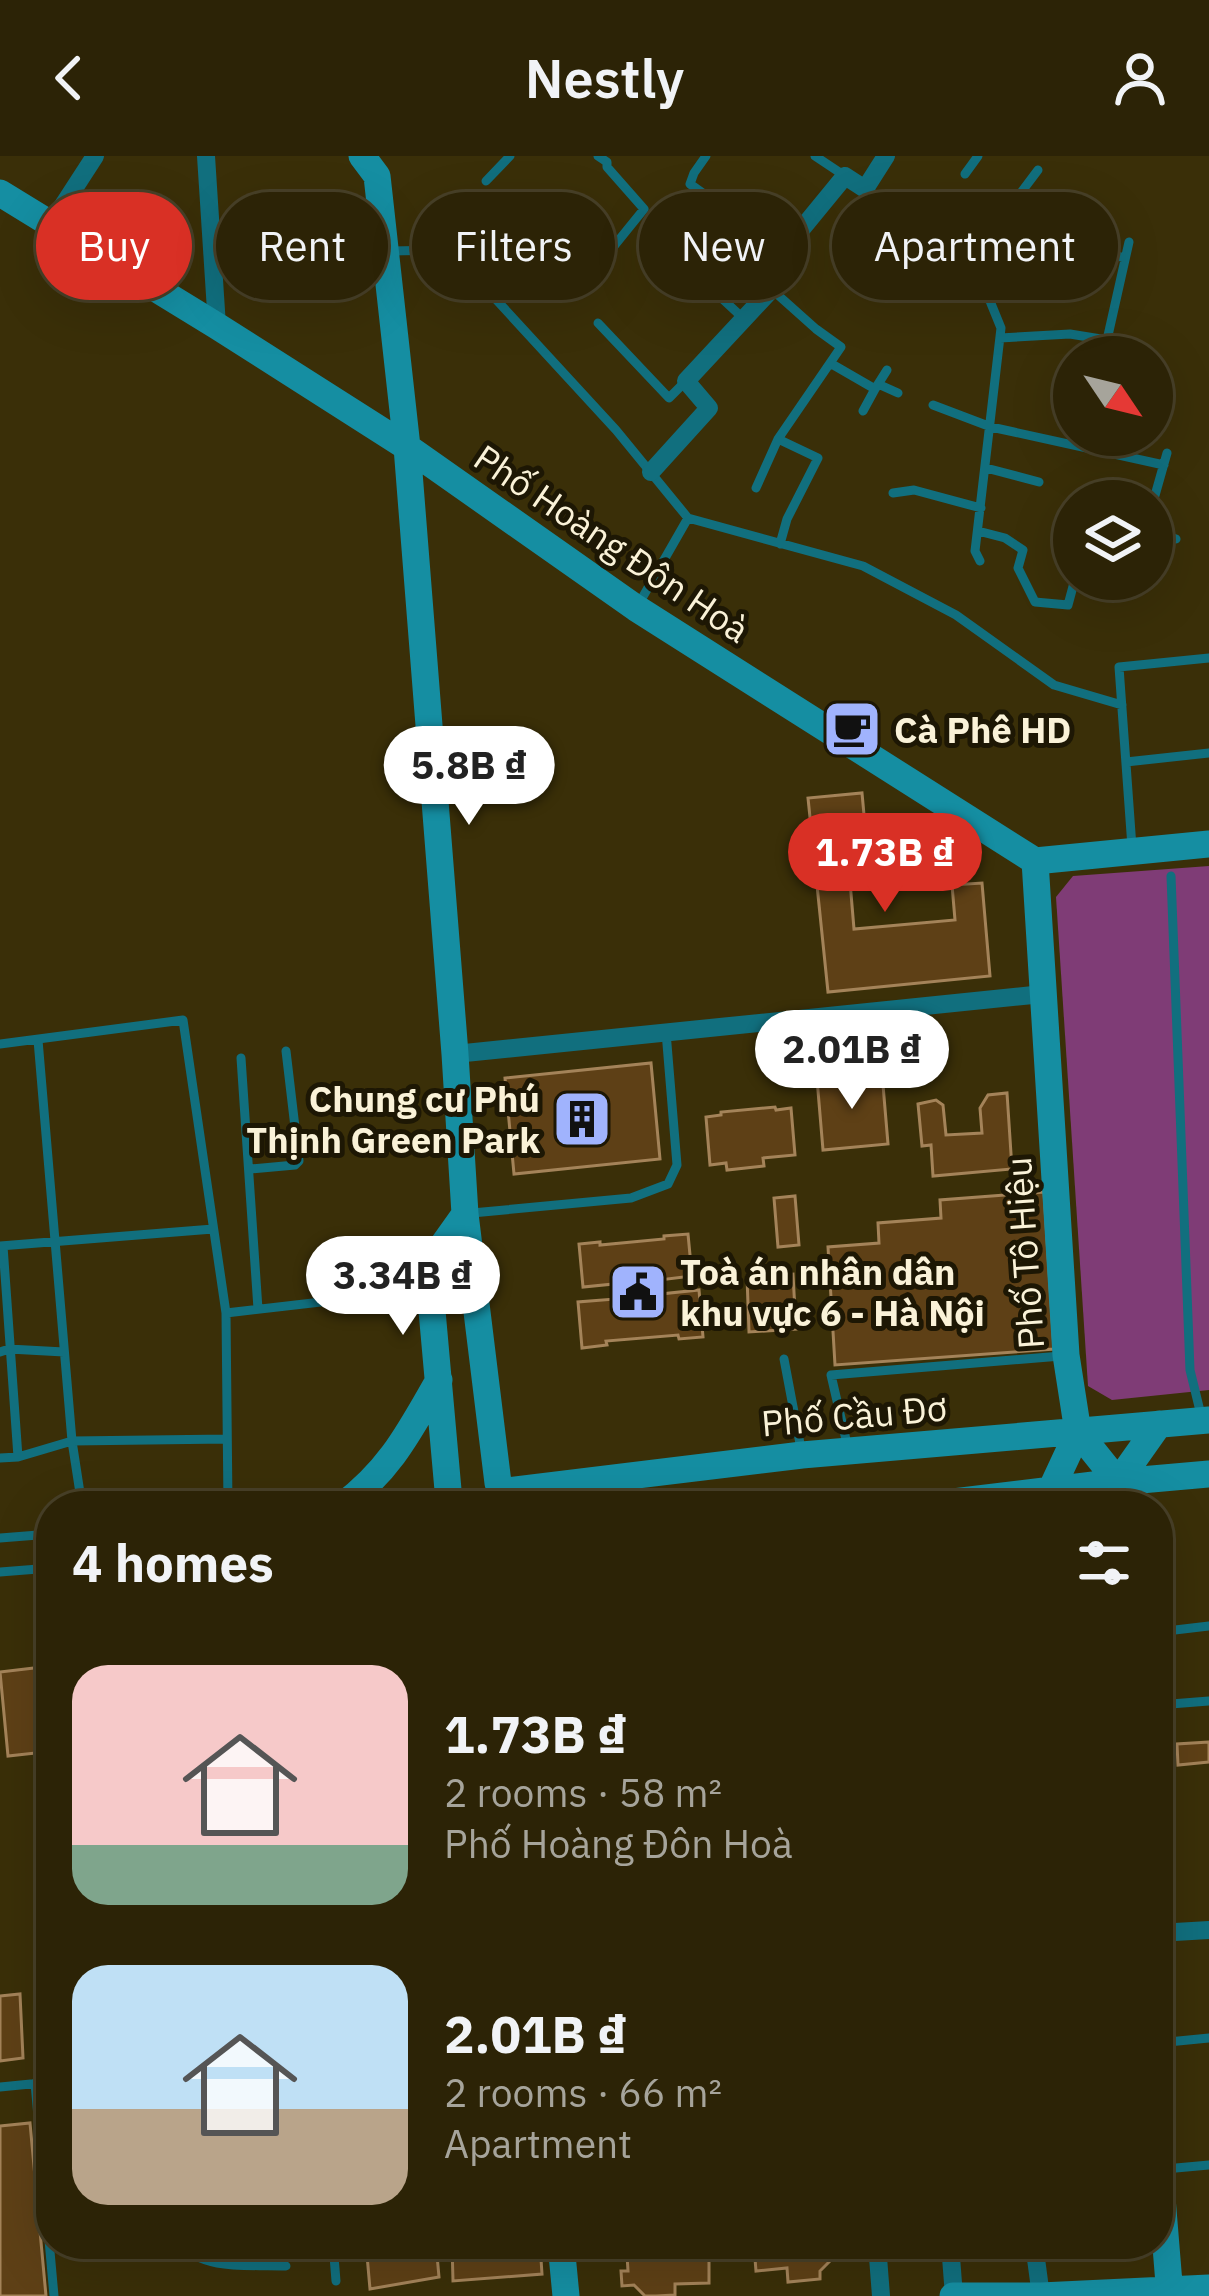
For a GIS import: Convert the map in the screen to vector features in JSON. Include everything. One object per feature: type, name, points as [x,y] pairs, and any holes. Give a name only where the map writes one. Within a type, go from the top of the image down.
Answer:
[{"type":"street","points":[[71,192],[94,156]]},
{"type":"street","points":[[206,156],[217,326]]},
{"type":"street","points":[[362,156],[376,176],[378,192]]},
{"type":"street","points":[[808,220],[844,176],[866,188],[886,156]]},
{"type":"street","name":"Phố Hoàng Đôn Hoà","points":[[0,194],[36,216]]},
{"type":"street","points":[[388,285],[407,447],[465,1214],[505,1491]]},
{"type":"street","name":"Phố Hoàng Đôn Hoà","points":[[174,300],[407,447],[636,608],[1035,860]]},
{"type":"street","points":[[651,472],[709,408],[686,381],[761,300]]},
{"type":"street","points":[[1035,860],[1209,844]]},
{"type":"street","name":"Phố Tô Hiệu","points":[[1035,860],[1066,1355],[1078,1432],[1117,1491]]},
{"type":"street","points":[[455,1054],[1043,994]]},
{"type":"street","points":[[444,1491],[428,1266],[465,1214]]},
{"type":"street","points":[[362,1491],[403,1443],[439,1380]]},
{"type":"street","name":"Phố Cầu Đơ","points":[[521,1491],[848,1450],[1206,1420]]},
{"type":"street","points":[[1121,1491],[1159,1424]]},
{"type":"street","points":[[1051,1490],[1078,1432]]},
{"type":"street","points":[[1132,1491],[1209,1474]]},
{"type":"street","name":"Phố Cầu Đơ","points":[[450,1491],[456,1483],[477,1476],[502,1491]]},
{"type":"street","points":[[1043,1491],[1068,1491]]},
{"type":"street","points":[[1173,1932],[1209,1930]]},
{"type":"street","points":[[563,2259],[566,2296]]},
{"type":"street","points":[[878,2259],[880,2296]]},
{"type":"street","points":[[951,2259],[954,2296],[1209,2288]]},
{"type":"street","points":[[1036,2259],[1041,2296]]},
{"type":"street","points":[[1166,2259],[1170,2292]]},
{"type":"lane","points":[[486,181],[510,156]]},
{"type":"lane","points":[[701,192],[690,184],[706,156]]},
{"type":"lane","points":[[815,156],[844,176]]},
{"type":"lane","points":[[965,173],[978,156]]},
{"type":"lane","points":[[605,158],[607,167],[644,208],[615,244]]},
{"type":"lane","points":[[1021,192],[1038,170]]},
{"type":"lane","points":[[866,188],[872,192]]},
{"type":"lane","points":[[1000,338],[1070,334],[1107,340],[1129,242]]},
{"type":"lane","points":[[388,251],[443,250],[456,256],[616,430],[688,518],[863,566],[956,615],[1054,685],[1122,705]]},
{"type":"lane","points":[[1118,256],[1124,258]]},
{"type":"lane","points":[[723,300],[743,319]]},
{"type":"lane","points":[[756,488],[778,439],[841,347],[784,300]]},
{"type":"lane","points":[[980,561],[975,550],[1001,328],[989,300]]},
{"type":"lane","points":[[598,323],[670,398],[686,381]]},
{"type":"lane","points":[[830,363],[898,393]]},
{"type":"lane","points":[[863,411],[887,370]]},
{"type":"lane","points":[[933,405],[991,427],[1166,459],[1160,480]]},
{"type":"lane","points":[[778,439],[818,458],[787,519],[780,544]]},
{"type":"lane","points":[[986,468],[1040,482]]},
{"type":"lane","points":[[893,494],[914,490],[981,508]]},
{"type":"lane","points":[[636,608],[688,518]]},
{"type":"lane","points":[[978,531],[1005,538],[1023,550],[1018,568],[1035,602],[1068,605],[1069,600]]},
{"type":"lane","points":[[1173,537],[1177,538]]},
{"type":"lane","points":[[1132,852],[1119,667],[1207,658],[1209,644]]},
{"type":"lane","points":[[1126,761],[1209,753]]},
{"type":"lane","points":[[1171,876],[1190,1370],[1206,1420]]},
{"type":"lane","points":[[0,1044],[183,1019],[226,1312],[228,1491]]},
{"type":"lane","points":[[465,1214],[631,1198],[668,1184],[677,1165],[667,1032]]},
{"type":"lane","points":[[38,1040],[80,1491]]},
{"type":"lane","points":[[250,1169],[299,1161],[286,1051]]},
{"type":"lane","points":[[241,1058],[258,1309]]},
{"type":"lane","points":[[18,1456],[4,1350],[2,1246],[214,1228]]},
{"type":"lane","points":[[226,1312],[431,1290]]},
{"type":"lane","points":[[4,1350],[64,1352]]},
{"type":"lane","points":[[848,1450],[832,1375],[1066,1355]]},
{"type":"lane","points":[[784,1359],[802,1455]]},
{"type":"lane","points":[[0,1458],[72,1441],[227,1439]]},
{"type":"lane","points":[[0,1538],[36,1535]]},
{"type":"lane","points":[[0,1572],[36,1569]]},
{"type":"lane","points":[[1173,1630],[1209,1626]]},
{"type":"lane","points":[[1173,1704],[1209,1702]]},
{"type":"lane","points":[[1173,2041],[1209,2038]]},
{"type":"lane","points":[[0,2087],[35,2084],[36,2095]]},
{"type":"lane","points":[[1173,2169],[1209,2165]]},
{"type":"lane","points":[[51,2259],[54,2296]]},
{"type":"lane","points":[[200,2259],[286,2266]]},
{"type":"lane","points":[[334,2259],[336,2281]]},
{"type":"shaded area","points":[[1209,866],[1209,1390],[1112,1400],[1088,1386],[1056,897],[1073,876]]},
{"type":"building","points":[[862,793],[869,869],[849,870],[854,929],[955,920],[952,885],[982,883],[990,976],[828,992],[808,798]]},
{"type":"building","name":"Chung cư Phú Thịnh Green Park","points":[[651,1063],[660,1159],[514,1174],[505,1078]]},
{"type":"building","points":[[882,1073],[888,1144],[823,1150],[817,1079]]},
{"type":"building","points":[[1007,1093],[1012,1169],[933,1176],[931,1145],[922,1146],[918,1104],[936,1100],[943,1105],[946,1135],[982,1133],[980,1108],[988,1095]]},
{"type":"building","points":[[791,1108],[795,1155],[763,1158],[764,1166],[727,1170],[726,1163],[710,1165],[706,1117]]},
{"type":"building","points":[[1044,1192],[1054,1349],[835,1365],[828,1247],[879,1243],[878,1223],[941,1218],[940,1200]]},
{"type":"building","points":[[795,1196],[799,1245],[778,1247],[774,1198]]},
{"type":"building","name":"Toà án nhân dân khu vực 6 - Hà Nội","points":[[688,1234],[692,1276],[659,1280],[660,1294],[699,1290],[703,1337],[606,1341],[607,1345],[582,1348],[578,1302],[616,1299],[614,1284],[583,1287],[579,1244]]},
{"type":"building","points":[[793,1274],[796,1329],[749,1332],[747,1277]]},
{"type":"building","points":[[36,1668],[36,1753],[8,1756],[0,1672]]},
{"type":"building","points":[[1209,1742],[1209,1762],[1178,1765],[1177,1744]]},
{"type":"building","points":[[20,1994],[23,2058],[0,2061],[0,1996]]},
{"type":"building","points":[[30,2123],[36,2259],[43,2259],[46,2296],[0,2296],[0,2126]]},
{"type":"building","points":[[367,2259],[437,2259],[439,2277],[370,2289]]},
{"type":"building","points":[[452,2259],[541,2259],[542,2274],[453,2281]]},
{"type":"building","points":[[627,2259],[709,2259],[709,2283],[675,2284],[675,2295],[645,2296],[634,2285],[622,2286],[621,2271],[628,2271]]},
{"type":"building","points":[[755,2259],[832,2259],[820,2271],[820,2279],[788,2282],[787,2268],[756,2271]]},
{"type":"place","name":"Cà Phê HD","points":[[852,729]]},
{"type":"place","name":"Chung cư Phú Thịnh Green Park","points":[[582,1119]]},
{"type":"place","name":"Toà án nhân dân khu vực 6 - Hà Nội","points":[[638,1292]]}]
